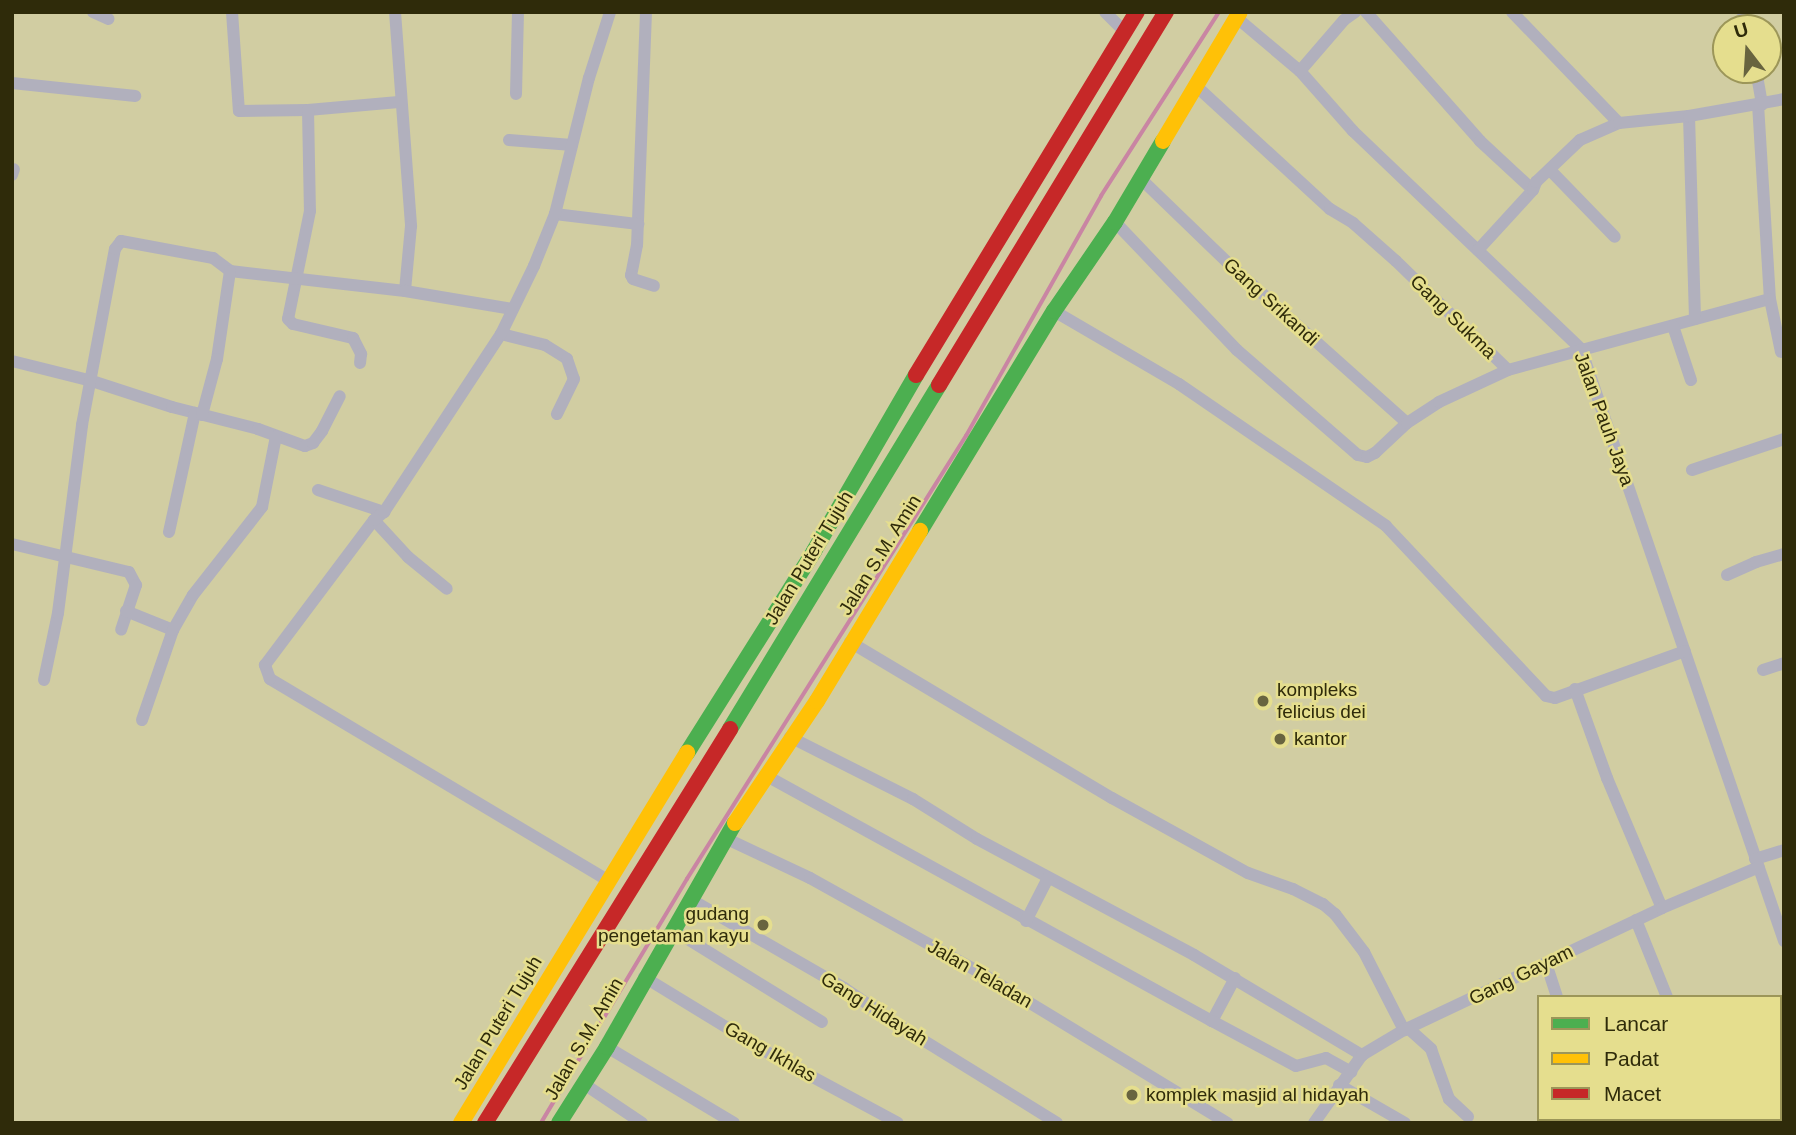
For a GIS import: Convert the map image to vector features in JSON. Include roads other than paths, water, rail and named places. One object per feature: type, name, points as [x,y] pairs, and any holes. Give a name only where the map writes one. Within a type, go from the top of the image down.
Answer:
[{"type":"main road","name":"Jalan Puteri Tujuh","points":[[461,1123],[765,623],[814,551],[880,435],[1137,12]]},
{"type":"main road","name":"Jalan Puteri Tujuh","points":[[485,1123],[706,769],[1166,12]]},
{"type":"main road","name":"Jalan S.M. Amin","points":[[559,1123],[607,1046],[725,838],[790,737],[817,701],[850,642],[1054,311],[1115,222],[1238,15]]},
{"type":"street","points":[[93,12],[109,19]]},
{"type":"street","points":[[232,12],[238,110],[308,110],[399,102]]},
{"type":"street","points":[[395,12],[399,102],[411,226],[405,291]]},
{"type":"street","points":[[516,94],[518,12]]},
{"type":"street","points":[[609,881],[268,676],[267,660],[379,516],[501,334],[555,214],[610,12]]},
{"type":"street","points":[[646,12],[638,224],[631,275],[633,279],[654,286]]},
{"type":"street","points":[[1105,12],[1125,32]]},
{"type":"street","points":[[1300,71],[1344,20],[1355,12]]},
{"type":"street","points":[[1366,12],[1480,141],[1532,190]]},
{"type":"street","points":[[1512,12],[1619,123]]},
{"type":"street","name":"Jalan Pauh Jaya","points":[[1238,15],[1300,71],[1353,131],[1581,349],[1784,941]]},
{"type":"street","points":[[12,83],[135,96]]},
{"type":"street","points":[[1758,84],[1770,299],[1782,352]]},
{"type":"street","name":"Gang Sukma","points":[[1195,85],[1330,209],[1353,223],[1396,261],[1508,370],[1770,299]]},
{"type":"street","points":[[1478,250],[1532,190],[1536,182],[1580,141],[1619,123],[1689,116],[1784,99]]},
{"type":"street","points":[[308,110],[310,211],[288,319],[293,324],[353,338],[361,354],[360,363]]},
{"type":"street","points":[[1689,116],[1695,318]]},
{"type":"street","points":[[509,140],[572,145]]},
{"type":"street","points":[[1550,170],[1615,237]]},
{"type":"street","name":"Gang Srikandi","points":[[1140,178],[1227,262],[1407,423]]},
{"type":"street","points":[[555,214],[638,224]]},
{"type":"street","points":[[1115,222],[1237,350],[1345,447],[1358,455],[1367,457],[1407,423],[1439,402],[1508,370]]},
{"type":"street","points":[[44,680],[58,613],[82,425],[115,248],[121,241],[213,258],[230,271],[405,291],[513,309]]},
{"type":"street","points":[[169,532],[198,414],[217,359],[230,271]]},
{"type":"street","points":[[1054,311],[1180,384],[1386,526],[1546,696],[1555,698],[1685,650]]},
{"type":"street","points":[[1673,326],[1690,380]]},
{"type":"street","points":[[501,334],[545,345],[567,359],[574,379],[558,414]]},
{"type":"street","points":[[12,361],[92,381],[305,446],[313,443],[340,396]]},
{"type":"street","points":[[142,720],[173,630],[193,595],[262,507],[276,436]]},
{"type":"street","points":[[1692,470],[1784,439]]},
{"type":"street","points":[[318,490],[379,516],[408,557],[447,589]]},
{"type":"street","points":[[12,544],[64,554],[130,572],[135,585],[121,630]]},
{"type":"street","points":[[1727,575],[1756,562],[1784,554]]},
{"type":"street","points":[[126,611],[173,630]]},
{"type":"street","points":[[850,642],[1112,798],[1248,873],[1293,889],[1323,904],[1335,914],[1364,951],[1406,1030],[1431,1049],[1449,1099],[1468,1116]]},
{"type":"street","points":[[1763,670],[1784,663]]},
{"type":"street","points":[[1575,689],[1607,779],[1661,908]]},
{"type":"street","points":[[790,737],[913,799],[1048,878],[1235,978],[1362,1055]]},
{"type":"street","points":[[765,775],[1027,921],[1296,1066],[1326,1058],[1352,1072]]},
{"type":"street","name":"Jalan Teladan","points":[[725,838],[810,878],[984,975],[1227,1123]]},
{"type":"street","name":"Gang Gayam","points":[[1314,1123],[1362,1055],[1406,1030],[1784,850]]},
{"type":"street","points":[[1027,921],[1048,878]]},
{"type":"street","name":"Gang Hidayah","points":[[690,899],[844,988],[1057,1123]]},
{"type":"street","points":[[1636,920],[1666,995]]},
{"type":"street","points":[[673,930],[822,1022]]},
{"type":"street","points":[[1546,963],[1556,995]]},
{"type":"street","name":"Gang Ikhlas","points":[[644,977],[770,1054],[898,1123]]},
{"type":"street","points":[[1212,1021],[1235,978]]},
{"type":"street","points":[[607,1046],[734,1123]]},
{"type":"street","points":[[584,1084],[642,1123]]},
{"type":"street","points":[[1339,1086],[1405,1123]]},
{"type":"waterway","points":[[541,1123],[687,879],[966,436],[1101,196],[1219,12]]},
{"type":"place","name":"kompleks felicius dei","points":[[1263,701]]},
{"type":"place","name":"kantor","points":[[1280,739]]},
{"type":"place","name":"gudang pengetaman kayu","points":[[763,925]]},
{"type":"place","name":"komplek masjid al hidayah","points":[[1132,1095]]}]
